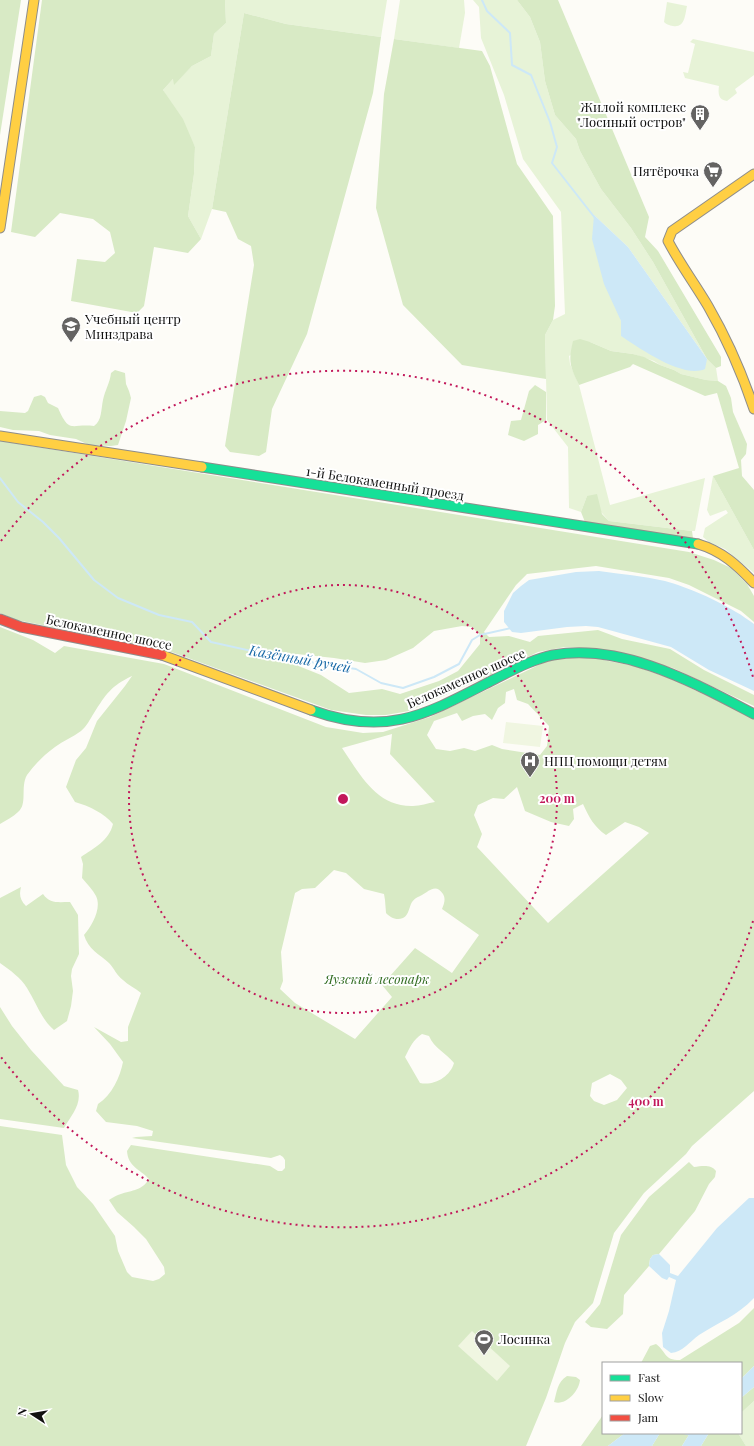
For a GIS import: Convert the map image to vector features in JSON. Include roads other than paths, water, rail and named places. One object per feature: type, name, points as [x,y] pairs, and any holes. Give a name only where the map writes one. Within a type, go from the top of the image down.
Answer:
[{"type":"street","points":[[0,228],[34,0]]},
{"type":"street","points":[[754,174],[672,231],[668,241],[675,255],[708,307],[733,353],[754,406]]},
{"type":"street","name":"1-й Белокаменный проезд","points":[[0,436],[698,544],[710,547],[728,557],[754,583]]},
{"type":"street","name":"Белокаменное шоссе","points":[[0,619],[21,627],[165,656],[330,717],[354,721],[377,723],[393,722],[410,718],[439,707],[516,668],[554,655],[580,653],[601,654],[635,661],[670,673],[754,714]]},
{"type":"water","points":[[594,215],[628,247],[707,359],[705,369],[696,371],[685,370],[674,366],[662,361],[621,336],[621,321],[604,284],[592,239]]},
{"type":"water","points":[[599,571],[665,581],[692,590],[711,598],[754,624],[754,691],[709,670],[671,647],[598,627],[567,627],[521,633],[512,632],[504,622],[504,611],[513,593],[529,580],[576,572]]},
{"type":"water","points":[[749,1198],[754,1198],[754,1298],[741,1310],[699,1335],[679,1351],[671,1353],[663,1347],[662,1333],[676,1280],[669,1277],[667,1280],[662,1278],[649,1266],[650,1259],[653,1255],[659,1254],[670,1265],[670,1273],[678,1276],[717,1228]]},
{"type":"water","points":[[754,1366],[754,1387],[742,1397],[742,1378]]},
{"type":"water","points":[[624,1434],[659,1434],[652,1446],[608,1446]]},
{"type":"water","points":[[689,1434],[708,1434],[701,1446],[682,1446]]},
{"type":"waterway","points":[[482,0],[487,11],[510,33],[512,65],[531,75],[550,122],[557,147],[552,163],[595,218]]},
{"type":"waterway","name":"Казённый ручей","points":[[0,478],[18,502],[43,522],[59,538],[94,580],[118,598],[159,615],[192,622],[211,642],[278,657],[356,669],[381,683],[403,688],[434,677],[459,664],[472,640],[480,635],[511,628]]},
{"type":"place","name":"Жилой комплекс \"Лосиный остров\"","points":[[700,131]]},
{"type":"place","name":"Пятёрочка","points":[[713,188]]},
{"type":"place","name":"Учебный центр Минздрава","points":[[71,343]]},
{"type":"place","name":"НПЦ помощи детям","points":[[530,778]]},
{"type":"place","name":"Лосинка","points":[[484,1356]]},
{"type":"park label","name":"Яузский лесопарк","points":[[377,979]]}]
